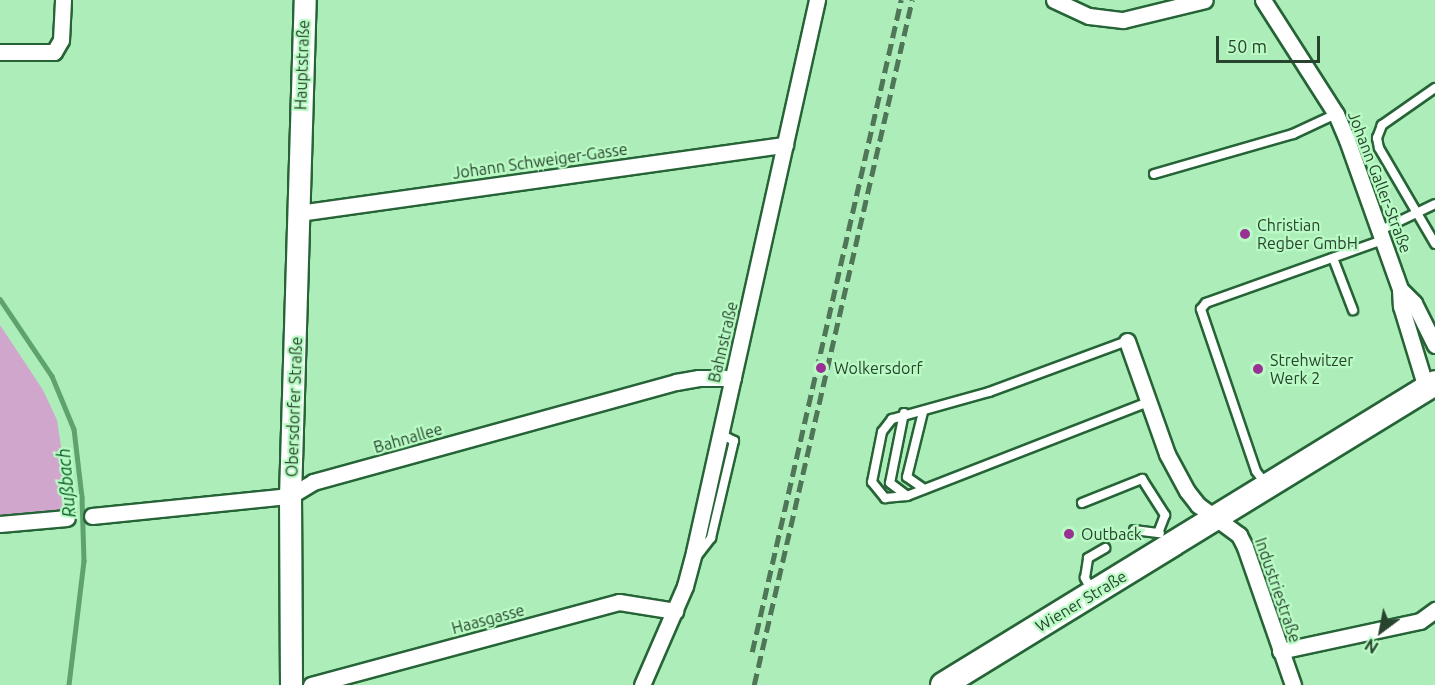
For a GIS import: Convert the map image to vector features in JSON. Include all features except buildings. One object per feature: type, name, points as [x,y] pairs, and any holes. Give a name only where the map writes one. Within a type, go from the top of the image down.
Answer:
[{"type":"main road","name":"Hauptstraße","points":[[300,130],[305,0]]},
{"type":"main road","name":"Obersdorfer Straße","points":[[291,685],[290,496],[300,130]]},
{"type":"main road","name":"Wiener Straße","points":[[943,685],[1093,594],[1165,538],[1218,516],[1431,386]]},
{"type":"street","points":[[0,52],[54,52],[61,40],[63,0]]},
{"type":"street","name":"Bahnstraße","points":[[642,685],[675,610],[717,481],[721,434],[817,0]]},
{"type":"street","points":[[1054,0],[1076,11],[1106,19],[1142,18],[1161,6],[1205,0]]},
{"type":"street","name":"Johann Galler-Straße","points":[[1263,0],[1336,114],[1400,289],[1401,306],[1431,386]]},
{"type":"street","name":"Johann Schweiger-Gasse","points":[[299,213],[785,145]]},
{"type":"street","name":"Johann Galler-Straße","points":[[1400,289],[1430,325],[1435,345]]},
{"type":"street","points":[[1127,341],[1167,453],[1188,492],[1198,505],[1218,516]]},
{"type":"street","name":"Bahnallee","points":[[92,516],[290,496],[314,482],[676,382],[699,378],[733,378]]},
{"type":"street","name":"Industriestraße","points":[[1218,516],[1239,535],[1245,547],[1293,685]]},
{"type":"street","points":[[0,524],[67,518]]},
{"type":"street","name":"Haasgasse","points":[[311,685],[619,602],[675,610]]},
{"type":"street","points":[[1280,651],[1420,621],[1435,610]]},
{"type":"lane","points":[[1435,88],[1382,125],[1377,138],[1379,148],[1435,244]]},
{"type":"lane","points":[[1154,174],[1293,134],[1336,114]]},
{"type":"lane","points":[[1267,486],[1256,471],[1201,309],[1206,303],[1333,258],[1381,236],[1435,204]]},
{"type":"lane","points":[[1333,258],[1353,310]]},
{"type":"lane","points":[[1127,341],[924,412],[904,413],[892,419],[882,432],[872,482],[885,498],[907,496],[1148,402]]},
{"type":"lane","points":[[924,412],[907,477],[924,489]]},
{"type":"lane","points":[[904,413],[890,483],[898,493],[907,496]]},
{"type":"lane","points":[[1082,503],[1142,479],[1165,515],[1165,538],[1134,530]]},
{"type":"lane","points":[[1093,594],[1085,578],[1088,558],[1105,548]]},
{"type":"shaded area","points":[[0,325],[43,390],[57,420],[71,512],[0,518]]},
{"type":"waterway","name":"Rußbach","points":[[0,299],[52,376],[74,429],[82,497],[84,561],[69,685]]},
{"type":"railway","points":[[752,652],[901,0]]},
{"type":"railway","points":[[754,685],[912,0]]},
{"type":"place","name":"Christian Regber GmbH","points":[[1245,234]]},
{"type":"place","name":"Wolkersdorf","points":[[821,368]]},
{"type":"place","name":"Strehwitzer Werk 2","points":[[1258,369]]},
{"type":"place","name":"Outback","points":[[1069,534]]}]
